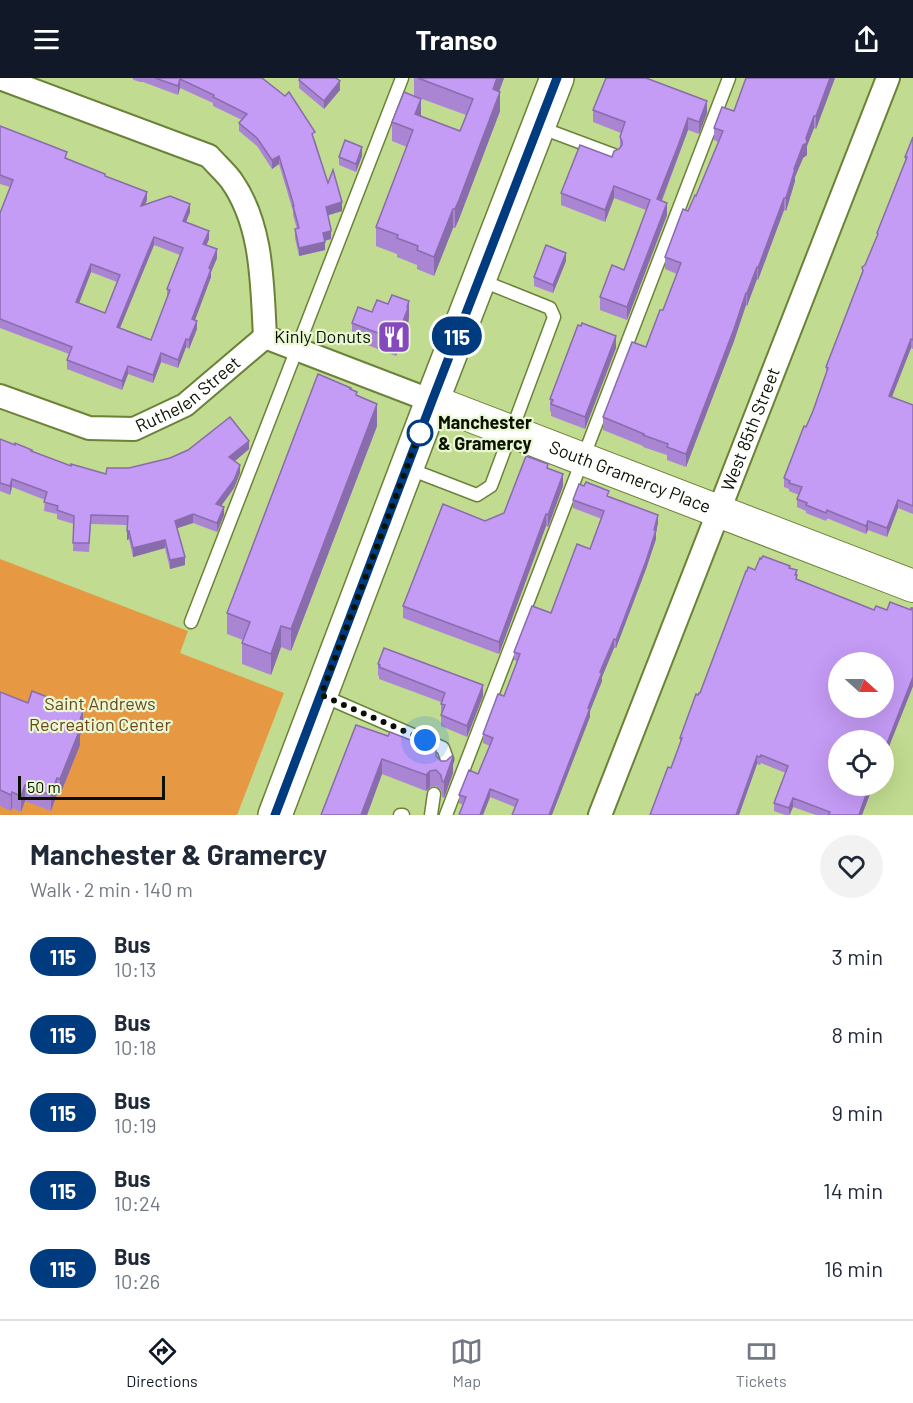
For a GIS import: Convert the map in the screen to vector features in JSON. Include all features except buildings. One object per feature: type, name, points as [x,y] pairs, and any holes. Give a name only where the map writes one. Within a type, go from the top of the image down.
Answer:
[{"type":"main road","points":[[275,815],[557,78]]},
{"type":"street","points":[[0,78],[209,156],[231,180],[247,208],[258,247],[266,337]]},
{"type":"street","name":"West 85th Street","points":[[600,815],[888,78]]},
{"type":"street","name":"South Gramercy Place","points":[[266,337],[913,586]]},
{"type":"street","name":"Ruthelen Street","points":[[0,396],[89,428],[134,429],[185,405],[266,337]]},
{"type":"lane","points":[[191,622],[402,78]]},
{"type":"lane","points":[[446,815],[729,78]]},
{"type":"lane","points":[[538,127],[615,155]]},
{"type":"lane","points":[[407,468],[477,495],[491,486],[512,432],[554,317],[550,308],[479,280]]},
{"type":"lane","points":[[321,695],[443,748],[447,759],[444,769]]},
{"type":"lane","points":[[430,815],[434,794]]},
{"type":"green space","name":"Saint Andrews Recreation Center","points":[[0,559],[188,631],[180,653],[284,693],[237,815],[0,815]]},
{"type":"bus line","name":"115","points":[[275,815],[557,78]]},
{"type":"place","name":"Kinly Donuts","points":[[394,337]]},
{"type":"place","name":"Manchester & Gramercy","points":[[420,433]]},
{"type":"route","points":[[420,433],[423,424],[321,695],[425,740]]}]
